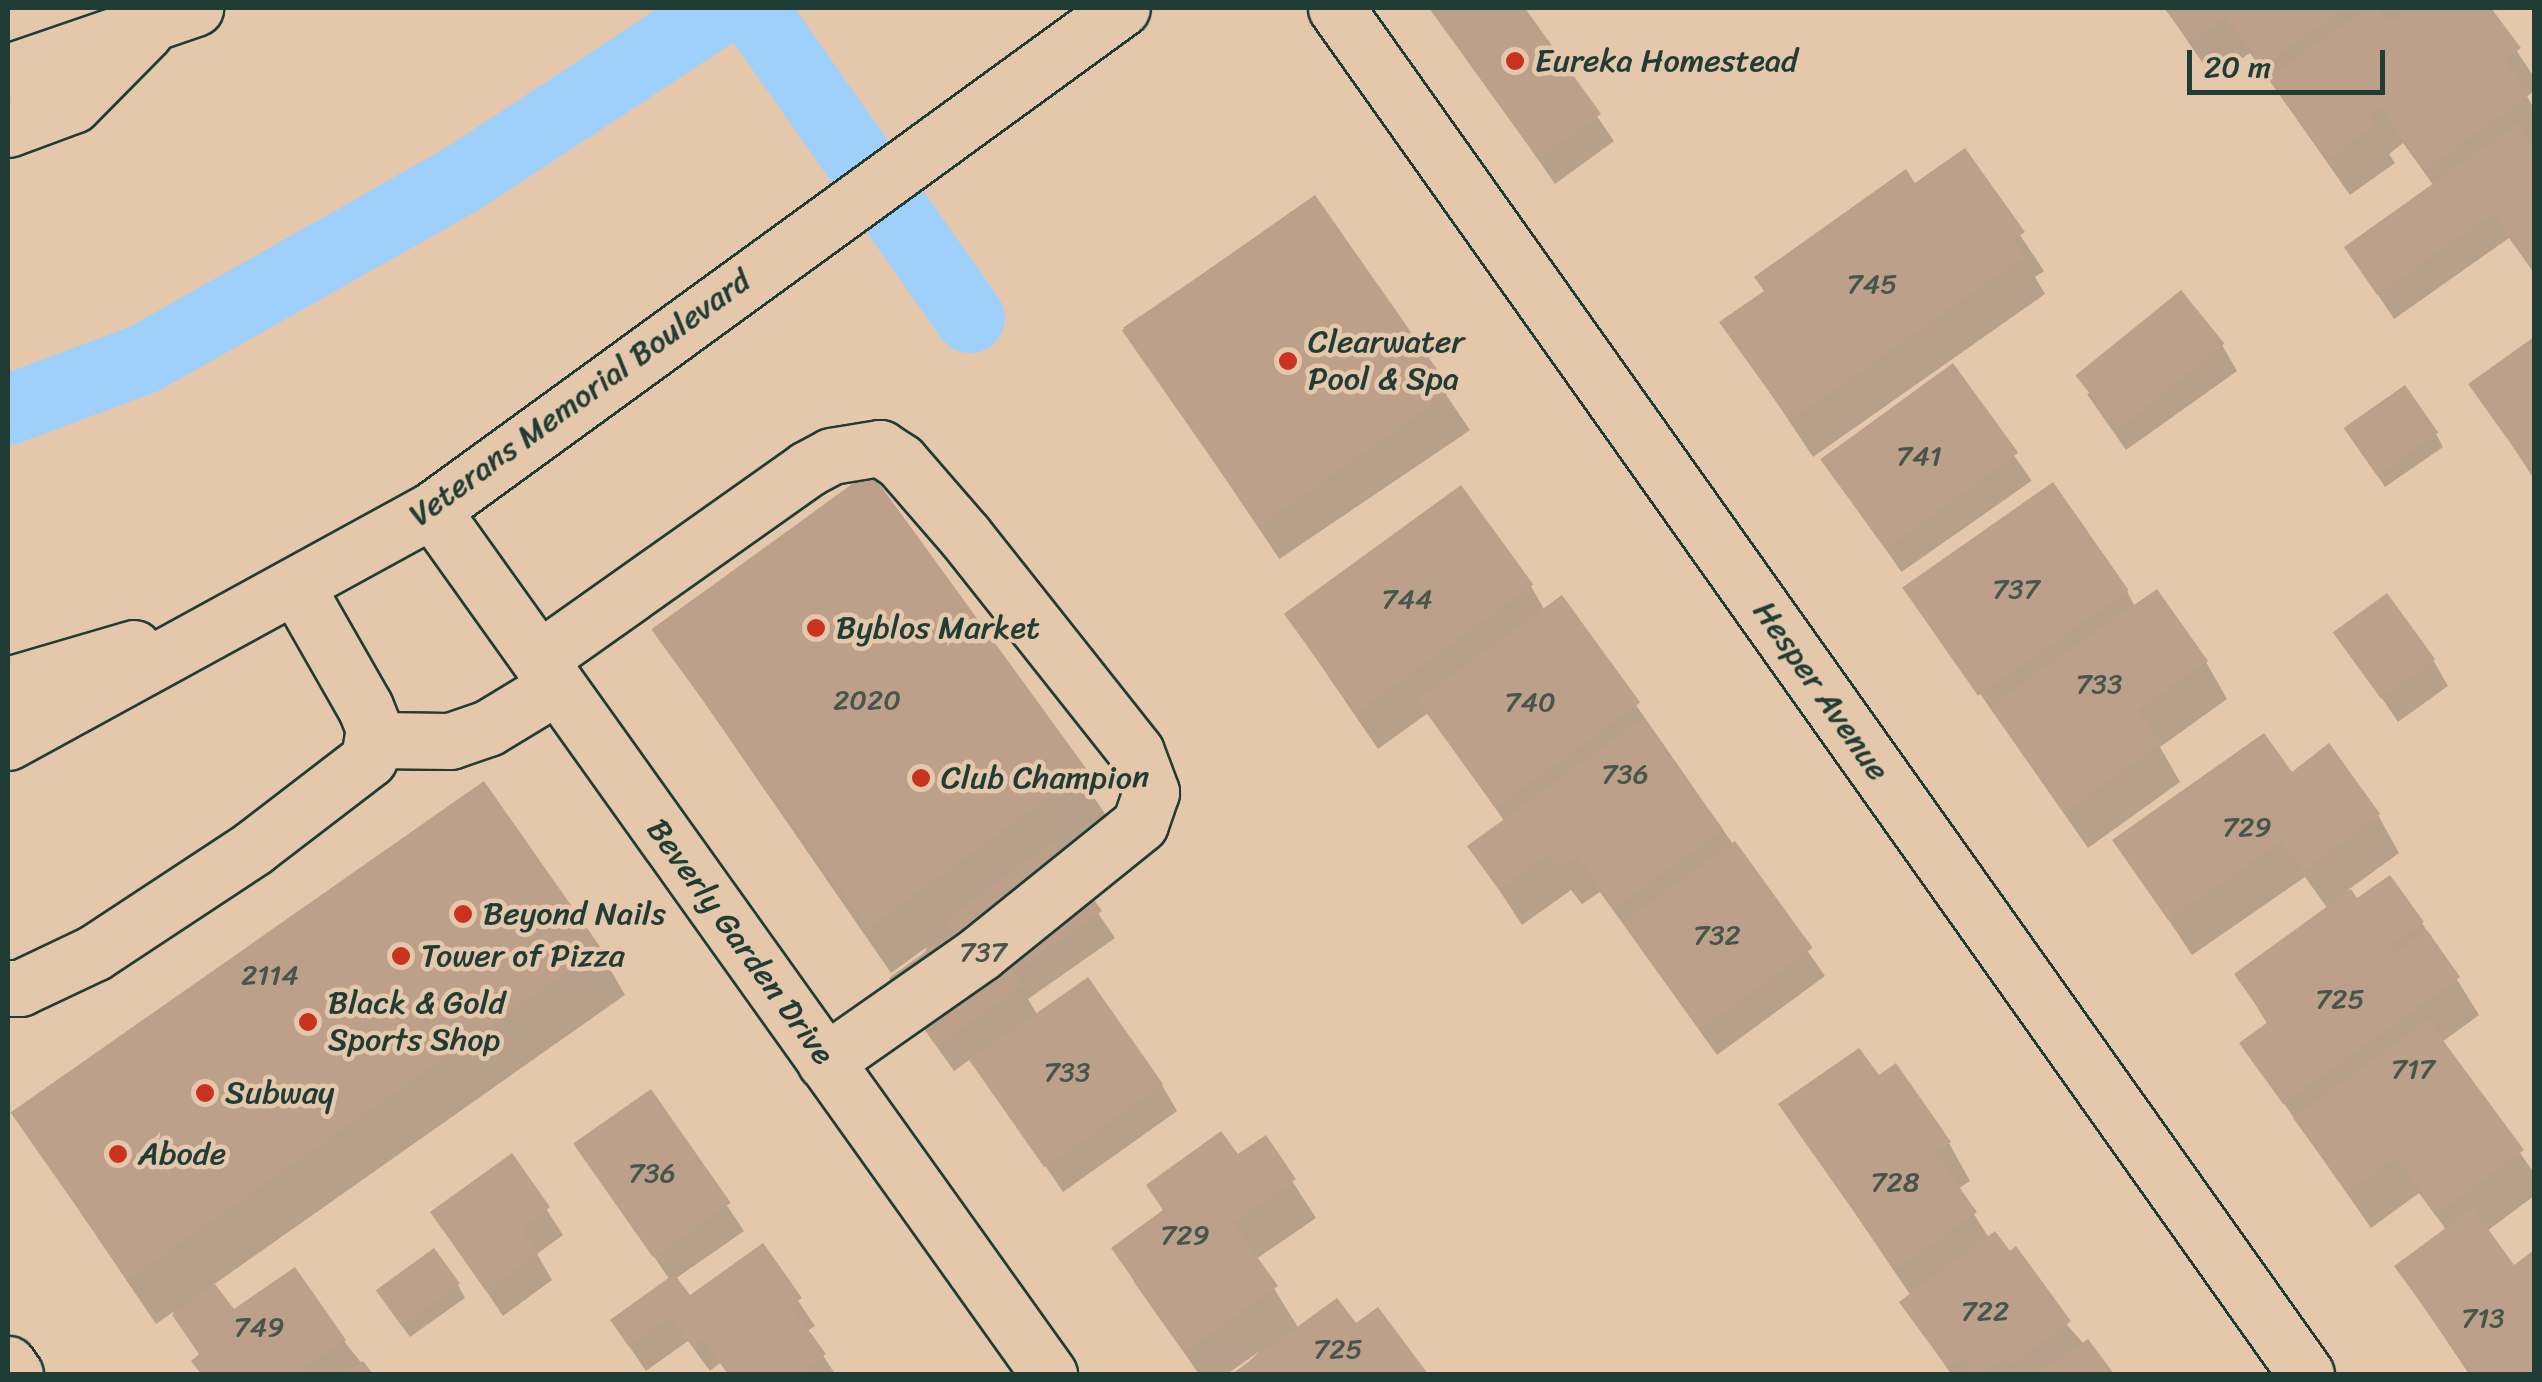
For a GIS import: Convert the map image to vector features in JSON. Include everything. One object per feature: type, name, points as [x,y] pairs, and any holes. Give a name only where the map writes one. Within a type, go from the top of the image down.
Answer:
[{"type":"street","name":"Veterans Memorial Boulevard","points":[[8,742],[432,510],[790,245],[989,107],[1122,8]]},
{"type":"street","name":"Hesper Avenue","points":[[1336,8],[2306,1374]]},
{"type":"street","points":[[8,72],[178,13]]},
{"type":"street","points":[[8,129],[73,105],[178,13]]},
{"type":"street","points":[[374,740],[450,740],[488,728],[548,673],[807,469],[831,456],[880,448],[900,461],[965,536],[1136,752],[1150,792],[1140,824],[979,954],[825,1062]]},
{"type":"street","name":"Beverly Garden Drive","points":[[432,510],[1049,1374]]},
{"type":"street","points":[[8,988],[20,988],[94,953],[253,848],[354,774],[374,740],[365,706],[296,586]]},
{"type":"street","points":[[8,685],[239,618]]},
{"type":"street","points":[[8,1364],[15,1374]]},
{"type":"building","name":"Eureka Homestead","points":[[1429,8],[1525,8],[1601,114],[1538,159]]},
{"type":"building","points":[[2164,8],[2344,8],[2262,66],[2226,17],[2190,43]]},
{"type":"building","points":[[2367,8],[2378,8],[2389,23],[2410,8],[2491,8],[2521,48],[2504,60],[2529,95],[2425,169],[2380,107],[2369,115],[2375,125],[2327,160],[2268,78]]},
{"type":"building","points":[[2517,124],[2534,149],[2534,258],[2528,263],[2493,213],[2377,295],[2344,247]]},
{"type":"building","points":[[1965,148],[2025,232],[2014,240],[2025,256],[1790,421],[1719,322],[1764,291],[1754,277],[1906,169],[1915,183]]},
{"type":"building","name":"Clearwater Pool & Spa","points":[[1315,195],[1452,391],[1259,526],[1122,330]]},
{"type":"building","points":[[2181,290],[2224,344],[2119,429],[2075,376]]},
{"type":"building","points":[[2534,337],[2534,476],[2468,384]]},
{"type":"building","points":[[1953,363],[2018,453],[1886,549],[1820,459]]},
{"type":"building","points":[[2405,385],[2438,433],[2377,476],[2344,428]]},
{"type":"building","points":[[870,471],[1087,770],[868,928],[652,630]]},
{"type":"building","points":[[2053,482],[2129,590],[1978,696],[1902,588]]},
{"type":"building","points":[[1461,485],[1533,585],[1356,713],[1284,614]]},
{"type":"building","points":[[2157,589],[2208,661],[2137,710],[2161,743],[2064,813],[1990,706]]},
{"type":"building","points":[[2387,593],[2435,659],[2381,699],[2333,632]]},
{"type":"building","points":[[1562,595],[1640,703],[1495,808],[1417,700]]},
{"type":"building","points":[[1642,719],[1723,829],[1615,908],[1577,856],[1559,869],[1548,854],[1499,890],[1467,846]]},
{"type":"building","points":[[2264,733],[2292,772],[2329,743],[2380,814],[2303,871],[2282,841],[2168,920],[2112,840]]},
{"type":"building","points":[[484,781],[601,948],[128,1280],[11,1113]]},
{"type":"building","points":[[1735,841],[1813,948],[1700,1029],[1623,923]]},
{"type":"building","points":[[1053,842],[1102,911],[1013,973],[1023,985],[937,1046],[889,978],[953,932],[944,921]]},
{"type":"building","points":[[2390,875],[2424,922],[2391,945],[2396,952],[2427,930],[2460,977],[2283,1104],[2239,1043],[2268,1022],[2234,974],[2351,889],[2357,898]]},
{"type":"building","points":[[1088,977],[1163,1084],[1044,1167],[969,1060]]},
{"type":"building","points":[[2428,1020],[2524,1150],[2437,1214],[2396,1157],[2347,1192],[2293,1118]]},
{"type":"building","points":[[1859,1048],[1879,1075],[1896,1063],[1951,1142],[1935,1153],[1977,1212],[1895,1270],[1778,1104]]},
{"type":"building","points":[[651,1089],[731,1203],[653,1257],[573,1143]]},
{"type":"building","points":[[1221,1131],[1238,1154],[1266,1135],[1296,1179],[1233,1223],[1278,1286],[1185,1352],[1111,1248],[1163,1210],[1146,1185]]},
{"type":"building","points":[[512,1153],[550,1207],[521,1229],[539,1253],[486,1291],[430,1212]]},
{"type":"building","points":[[2473,1208],[2514,1265],[2534,1250],[2534,1369],[2527,1374],[2472,1374],[2394,1266]]},
{"type":"building","points":[[1995,1231],[2010,1251],[2016,1246],[2071,1321],[2012,1364],[2007,1357],[1976,1374],[1964,1357],[1948,1369],[1899,1302]]},
{"type":"building","points":[[763,1243],[802,1298],[791,1306],[826,1354],[798,1374],[728,1374],[703,1338],[693,1347],[671,1316],[629,1347],[610,1320],[674,1274],[690,1295]]},
{"type":"building","points":[[434,1248],[460,1284],[402,1326],[376,1290]]},
{"type":"building","points":[[295,1267],[346,1340],[295,1374],[201,1374],[191,1361],[199,1354],[172,1315],[215,1284],[234,1309]]},
{"type":"building","points":[[1337,1298],[1356,1323],[1378,1307],[1428,1374],[1232,1374]]},
{"type":"building","points":[[2088,1339],[2114,1374],[2039,1374]]},
{"type":"building","points":[[363,1361],[373,1374],[344,1374]]},
{"type":"waterway","points":[[8,410],[144,359],[462,179],[722,8]]},
{"type":"waterway","points":[[752,8],[970,318]]},
{"type":"place","name":"Eureka Homestead","points":[[1515,61]]},
{"type":"place","name":"Clearwater Pool & Spa","points":[[1288,361]]},
{"type":"place","name":"Byblos Market","points":[[816,628]]},
{"type":"place","name":"Club Champion","points":[[921,778]]},
{"type":"place","name":"Beyond Nails","points":[[463,914]]},
{"type":"place","name":"Tower of Pizza","points":[[401,956]]},
{"type":"place","name":"Black & Gold Sports Shop","points":[[308,1022]]},
{"type":"place","name":"Subway","points":[[205,1093]]},
{"type":"place","name":"Abode","points":[[118,1154]]}]
